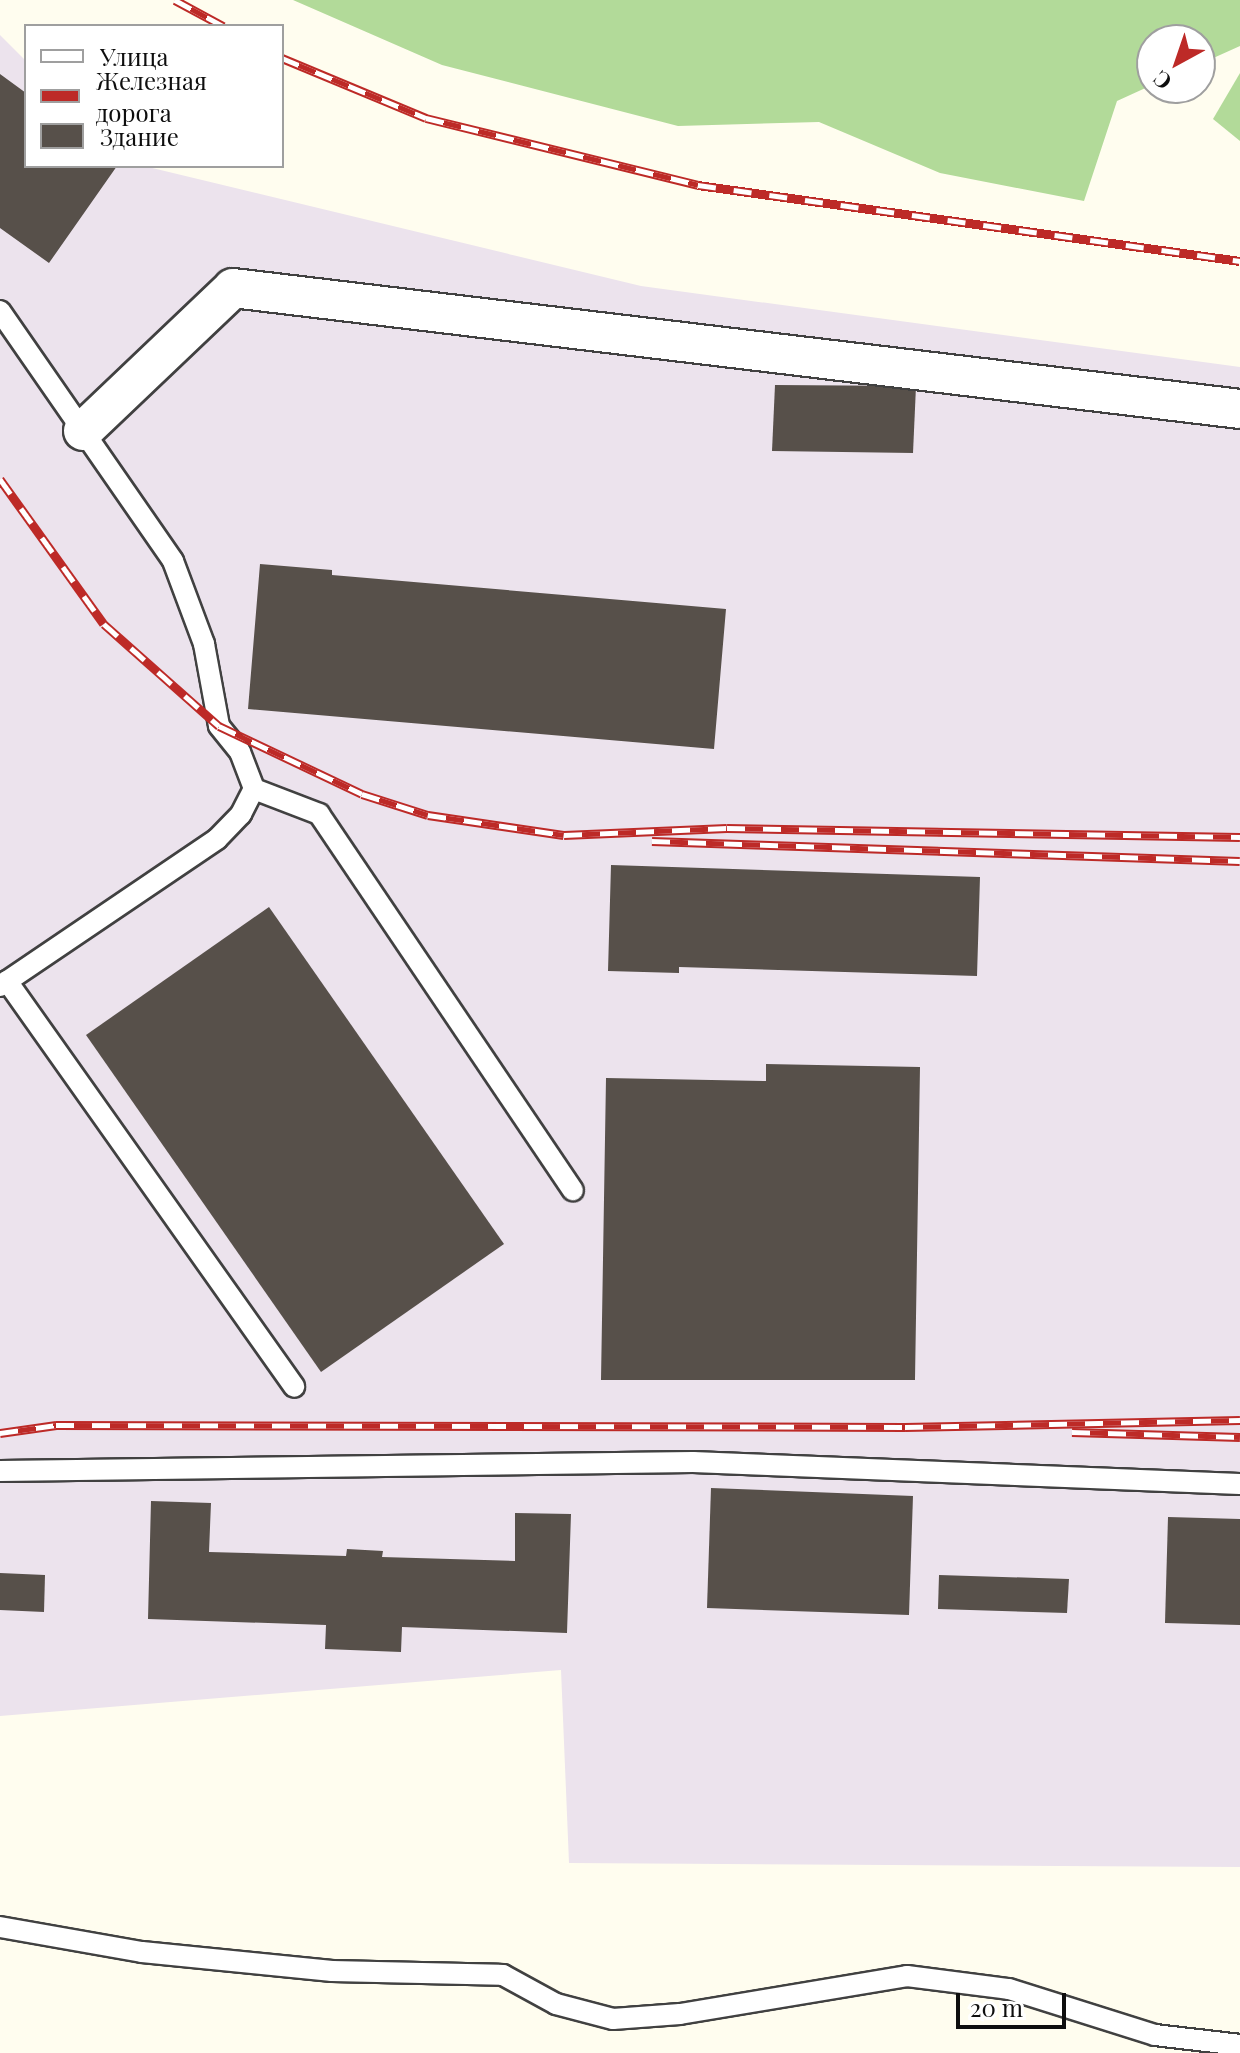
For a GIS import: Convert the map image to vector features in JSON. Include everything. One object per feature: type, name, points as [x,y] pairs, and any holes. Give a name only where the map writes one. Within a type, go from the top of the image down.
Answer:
[{"type":"street","points":[[83,431],[233,288],[1240,409]]},
{"type":"lane","points":[[0,311],[173,561],[204,644],[219,726],[240,752],[254,789],[241,814],[217,839],[3,983],[294,1387]]},
{"type":"lane","points":[[254,789],[319,814],[573,1190]]},
{"type":"lane","points":[[0,1471],[693,1462],[1240,1484]]},
{"type":"lane","points":[[0,1927],[142,1952],[332,1971],[503,1975],[556,2004],[613,2019],[680,2014],[907,1976],[1009,1989],[1155,2035],[1240,2045]]},
{"type":"shaded area","points":[[0,35],[24,59],[24,168],[152,168],[641,286],[1240,367],[1240,1867],[569,1863],[561,1670],[0,1716]]},
{"type":"green space","points":[[293,0],[1240,0],[1240,46],[1216,57],[1216,24],[1136,24],[1136,92],[1117,101],[1084,201],[940,173],[819,122],[678,126],[442,65]]},
{"type":"green space","points":[[1240,73],[1240,141],[1213,119]]},
{"type":"building","points":[[0,74],[24,92],[24,168],[116,168],[49,263],[0,228]]},
{"type":"building","points":[[775,385],[916,386],[913,453],[772,451]]},
{"type":"building","points":[[260,564],[332,570],[332,575],[726,609],[714,749],[248,709]]},
{"type":"building","points":[[611,865],[980,877],[977,976],[679,967],[679,973],[608,971]]},
{"type":"building","points":[[269,907],[504,1244],[321,1372],[86,1035]]},
{"type":"building","points":[[766,1064],[920,1067],[915,1380],[601,1380],[606,1078],[766,1081]]},
{"type":"building","points":[[711,1488],[913,1496],[909,1615],[707,1608]]},
{"type":"building","points":[[151,1501],[211,1503],[209,1552],[346,1556],[347,1549],[383,1551],[382,1557],[515,1561],[515,1513],[571,1514],[567,1633],[402,1627],[401,1652],[325,1649],[326,1625],[148,1619]]},
{"type":"building","points":[[1168,1517],[1240,1519],[1240,1625],[1165,1623]]},
{"type":"building","points":[[0,1573],[45,1575],[44,1612],[0,1610]]},
{"type":"building","points":[[939,1575],[1069,1579],[1067,1613],[938,1609]]},
{"type":"railway","points":[[175,0],[219,24]]},
{"type":"railway","points":[[284,59],[426,118],[698,185],[1240,261]]},
{"type":"railway","points":[[0,479],[104,624],[219,726],[362,794],[428,815],[564,835],[727,828],[1240,837]]},
{"type":"railway","points":[[652,841],[1240,861]]},
{"type":"railway","points":[[0,1433],[56,1425],[905,1427],[1240,1420]]},
{"type":"railway","points":[[1072,1432],[1240,1437]]}]
